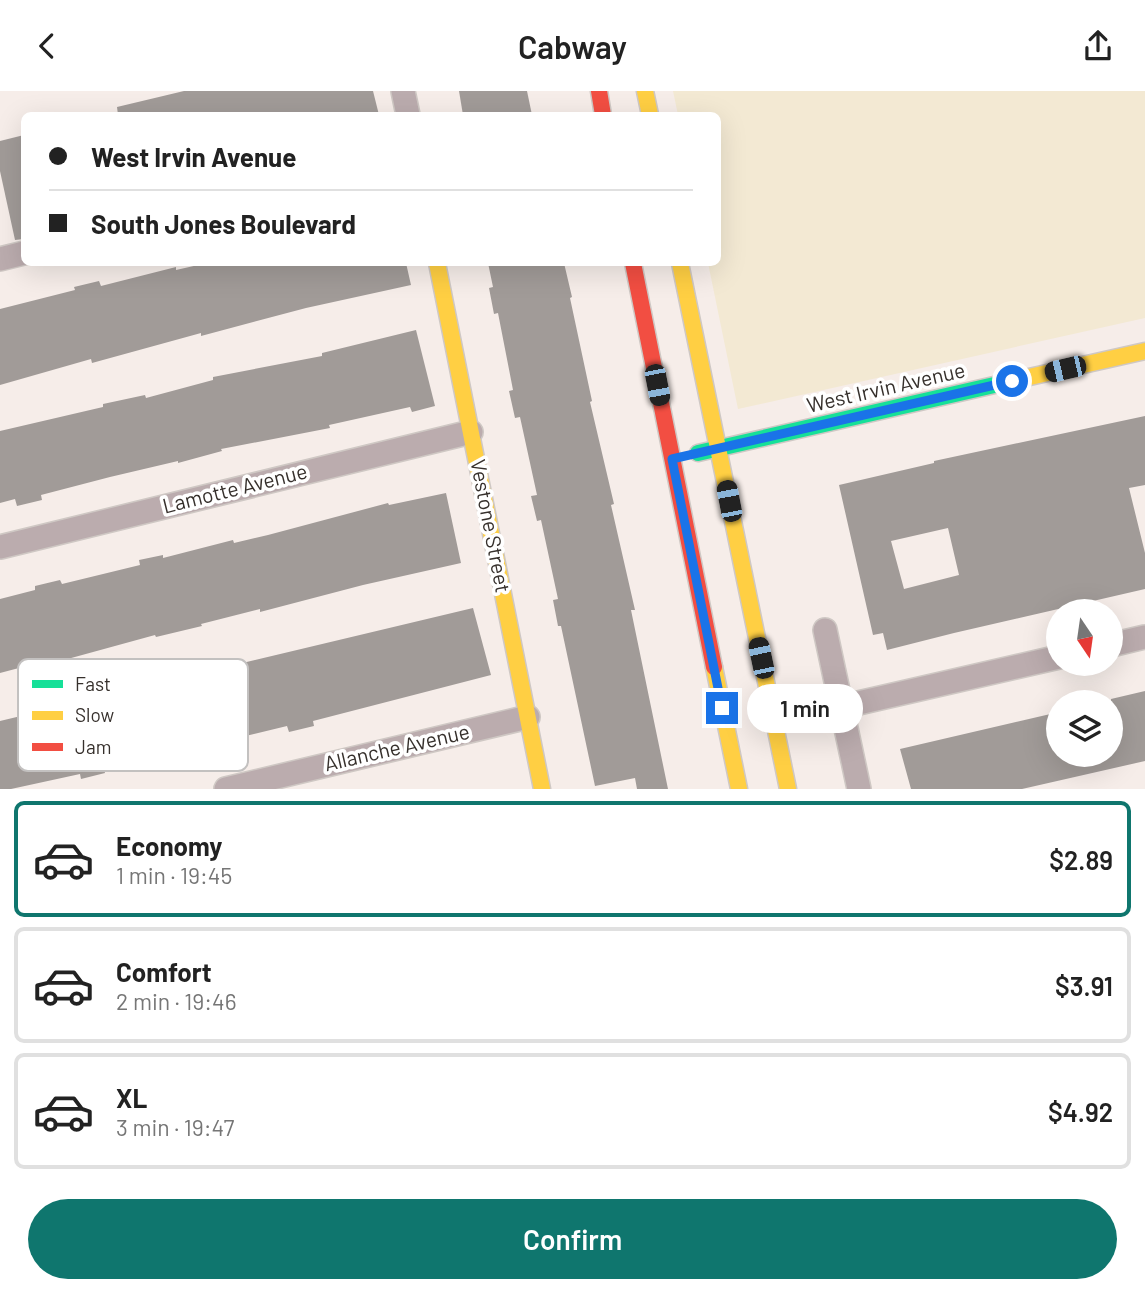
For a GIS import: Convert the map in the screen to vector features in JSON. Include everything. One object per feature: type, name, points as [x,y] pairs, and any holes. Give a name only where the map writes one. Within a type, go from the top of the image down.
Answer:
[{"type":"street","points":[[403,91],[407,112]]},
{"type":"street","points":[[598,91],[602,112]]},
{"type":"street","points":[[645,91],[649,112]]},
{"type":"street","points":[[0,259],[21,254]]},
{"type":"street","name":"Vestone Street","points":[[438,266],[542,789]]},
{"type":"street","points":[[634,266],[739,789]]},
{"type":"street","points":[[681,266],[788,789]]},
{"type":"street","name":"West Irvin Avenue","points":[[672,459],[1145,351]]},
{"type":"street","name":"Lamotte Avenue","points":[[0,547],[471,432]]},
{"type":"street","points":[[825,630],[859,789]]},
{"type":"street","points":[[1124,642],[1145,637]]},
{"type":"street","points":[[841,707],[1046,660]]},
{"type":"street","name":"Allanche Avenue","points":[[226,789],[528,717]]},
{"type":"sand","points":[[673,91],[1145,91],[1145,318],[738,409],[709,266],[721,266],[721,112],[677,112]]},
{"type":"building","points":[[184,91],[373,91],[378,112],[118,112],[117,107]]},
{"type":"building","points":[[459,91],[527,91],[531,112],[462,112]]},
{"type":"building","points":[[21,136],[21,239],[15,240],[0,171],[0,141]]},
{"type":"building","points":[[194,266],[407,266],[411,285],[306,308],[201,336],[201,333],[92,363],[91,359],[0,385],[0,309],[75,290],[74,287],[99,281],[101,286],[176,267],[176,270]]},
{"type":"building","points":[[489,266],[565,266],[592,401],[590,402],[614,504],[611,505],[635,610],[631,610],[668,789],[637,789],[635,778],[595,786],[561,626],[558,626],[553,600],[558,599],[541,520],[537,521],[531,496],[537,495],[520,417],[515,418],[509,391],[513,390],[498,313],[494,314],[489,288],[493,287]]},
{"type":"building","points":[[416,330],[435,406],[412,412],[410,407],[329,425],[330,428],[221,449],[222,451],[178,463],[41,495],[42,500],[17,506],[15,499],[0,503],[0,431],[103,407],[103,404],[145,395],[146,398],[213,380],[213,377],[322,356],[322,353]]},
{"type":"building","points":[[1145,416],[1145,485],[1129,488],[1145,553],[1145,589],[1102,599],[1046,599],[1046,612],[887,650],[883,633],[873,635],[839,485]],"holes":[[[948,528],[959,575],[904,589],[891,541]]]},
{"type":"building","points":[[446,493],[461,563],[260,612],[260,609],[68,659],[18,659],[18,668],[0,673],[0,599],[35,590],[35,586],[60,580],[62,584],[140,565],[139,560],[163,555],[163,558],[233,540],[234,543],[388,503],[389,505]]},
{"type":"building","points":[[473,608],[491,675],[313,721],[314,726],[289,732],[287,726],[248,735],[248,662]]},
{"type":"building","points":[[1145,691],[1145,761],[1123,766],[1123,696]]},
{"type":"building","points":[[1046,715],[1046,767],[1119,767],[1022,789],[911,789],[900,749]]},
{"type":"building","points":[[18,717],[18,771],[105,773],[81,779],[80,774],[0,789],[0,721]]},
{"type":"traffic: fast","points":[[698,453],[1003,383]]},
{"type":"traffic: slow","points":[[645,91],[649,112]]},
{"type":"traffic: slow","points":[[438,266],[542,789]]},
{"type":"traffic: slow","points":[[681,266],[788,789]]},
{"type":"traffic: slow","points":[[1003,383],[1145,351]]},
{"type":"traffic: slow","points":[[714,667],[739,789]]},
{"type":"traffic: jam","points":[[599,91],[602,112]]},
{"type":"traffic: jam","points":[[634,266],[714,667]]},
{"type":"route","points":[[722,708],[672,459],[1012,381]]}]
